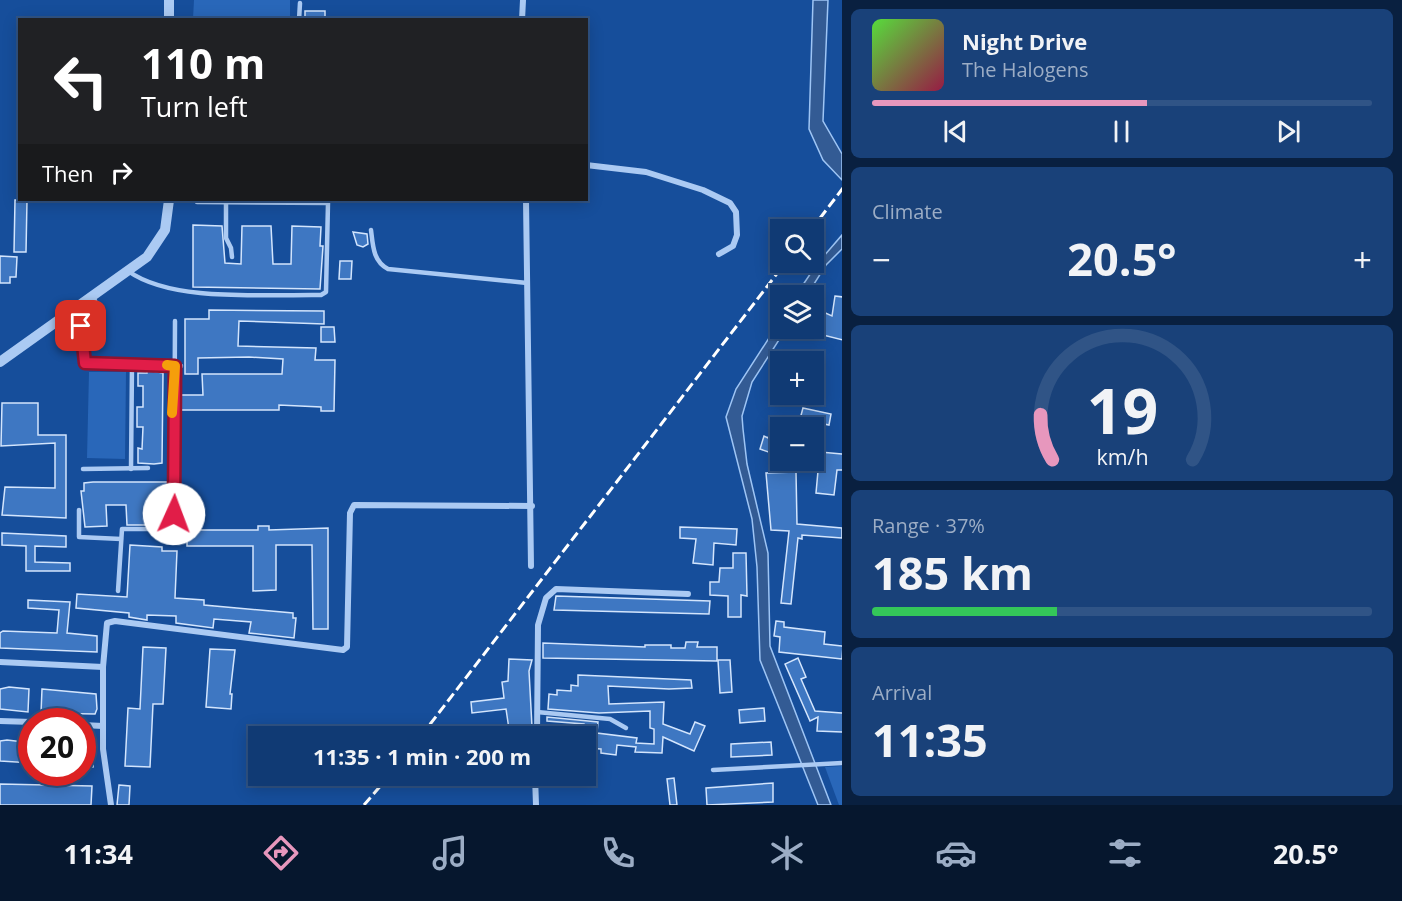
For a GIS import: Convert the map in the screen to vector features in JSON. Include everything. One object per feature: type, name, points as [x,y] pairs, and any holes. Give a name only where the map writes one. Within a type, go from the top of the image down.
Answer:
[{"type":"street","points":[[169,0],[169,18]]},
{"type":"street","points":[[522,18],[523,0]]},
{"type":"street","points":[[588,165],[646,172],[703,190],[730,202],[736,212],[737,236],[733,246],[719,254]]},
{"type":"street","points":[[0,362],[147,257],[165,230],[169,201]]},
{"type":"street","points":[[526,201],[531,566]]},
{"type":"street","points":[[111,805],[103,748],[103,667],[106,623],[115,621],[343,651],[347,647],[350,513],[354,506],[531,506]]},
{"type":"street","points":[[537,726],[540,614],[546,598],[556,589],[687,594]]},
{"type":"street","points":[[0,662],[103,667]]},
{"type":"street","points":[[0,721],[18,722]]},
{"type":"street","points":[[96,726],[103,726]]},
{"type":"street","points":[[535,786],[536,805]]},
{"type":"lane","points":[[299,18],[300,3]]},
{"type":"lane","points":[[128,271],[142,281],[190,292],[321,295],[326,292],[328,201],[226,203],[197,201]]},
{"type":"lane","points":[[226,203],[226,238],[232,257]]},
{"type":"lane","points":[[371,230],[376,258],[380,265],[388,269],[527,283]]},
{"type":"lane","points":[[61,319],[81,326],[93,321],[97,315],[93,295]]},
{"type":"lane","points":[[118,591],[122,529],[159,529],[162,522],[174,514],[178,366],[175,321]]},
{"type":"lane","points":[[81,326],[85,363],[178,366]]},
{"type":"lane","points":[[131,469],[132,364]]},
{"type":"lane","points":[[83,469],[148,468]]},
{"type":"lane","points":[[79,510],[79,537],[121,539]]},
{"type":"lane","points":[[537,712],[610,719],[626,728]]},
{"type":"lane","points":[[712,770],[842,763]]},
{"type":"shaded area","points":[[194,0],[290,0],[290,18],[193,18]]},
{"type":"shaded area","points":[[813,0],[828,0],[823,121],[842,154],[842,180],[823,160],[809,129]]},
{"type":"shaded area","points":[[842,235],[842,249],[824,268],[824,256]]},
{"type":"shaded area","points":[[811,273],[821,273],[813,285],[803,285]]},
{"type":"shaded area","points":[[770,336],[770,339],[780,339],[752,382],[742,416],[743,429],[747,464],[768,553],[770,646],[831,805],[818,805],[760,660],[757,567],[752,519],[726,417],[736,389]]},
{"type":"shaded area","points":[[89,372],[126,372],[125,459],[87,458]]},
{"type":"shaded area","points":[[842,766],[842,805],[839,805],[825,767]]},
{"type":"building","points":[[305,11],[325,11],[325,18],[305,18]]},
{"type":"building","points":[[15,200],[27,201],[26,252],[14,252]]},
{"type":"building","points":[[193,225],[222,226],[225,263],[241,264],[242,226],[271,226],[273,264],[291,264],[292,226],[321,227],[320,246],[323,246],[320,289],[193,287]]},
{"type":"building","points":[[353,232],[367,234],[368,244],[363,247],[357,245]]},
{"type":"building","points":[[0,256],[17,257],[16,277],[10,277],[10,283],[0,283]]},
{"type":"building","points":[[340,261],[352,261],[351,279],[339,279]]},
{"type":"building","points":[[835,296],[842,297],[842,340],[824,335],[824,312],[832,316]]},
{"type":"building","points":[[209,310],[324,311],[324,324],[239,321],[238,346],[316,348],[315,360],[335,360],[334,411],[321,411],[321,407],[279,405],[279,410],[181,410],[181,395],[203,395],[202,374],[282,374],[283,359],[249,357],[198,358],[198,374],[185,374],[185,319],[209,319]]},
{"type":"building","points":[[321,327],[334,327],[335,342],[321,342]]},
{"type":"building","points":[[147,370],[163,373],[162,463],[154,464],[138,463],[138,448],[142,449],[143,427],[137,427],[137,407],[143,407],[143,386],[138,386],[138,373],[147,373]]},
{"type":"building","points":[[2,403],[38,403],[38,435],[66,435],[66,518],[2,515],[5,487],[55,488],[55,443],[1,446]]},
{"type":"building","points":[[803,408],[831,414],[829,425],[824,424],[824,417],[801,417]]},
{"type":"building","points":[[770,432],[770,452],[760,449],[764,436],[768,438]]},
{"type":"building","points":[[824,452],[842,454],[842,470],[837,470],[834,495],[816,493],[818,471],[824,471]]},
{"type":"building","points":[[796,472],[797,524],[842,528],[842,538],[802,535],[802,539],[798,538],[791,604],[781,603],[789,531],[771,530],[766,473]]},
{"type":"building","points":[[169,482],[170,506],[154,506],[154,525],[127,525],[126,505],[106,505],[107,526],[85,527],[81,491],[84,491],[84,483]]},
{"type":"building","points":[[167,526],[201,530],[258,530],[258,526],[269,526],[269,530],[328,528],[328,629],[313,629],[312,545],[276,545],[276,590],[253,591],[253,546],[187,546],[187,536],[167,536]]},
{"type":"building","points":[[680,527],[737,529],[736,545],[714,543],[713,565],[693,563],[696,539],[680,538]]},
{"type":"building","points":[[2,533],[66,536],[66,547],[35,546],[35,562],[70,563],[70,571],[26,571],[26,546],[2,545]]},
{"type":"building","points":[[130,545],[162,547],[162,551],[177,551],[175,598],[204,600],[204,605],[293,613],[293,618],[296,618],[294,638],[249,633],[251,622],[214,619],[213,628],[176,623],[176,616],[147,615],[147,620],[129,617],[129,613],[76,608],[77,594],[127,597]]},
{"type":"building","points":[[733,553],[746,553],[747,596],[741,595],[741,617],[728,617],[728,596],[710,595],[710,582],[719,582],[720,568],[733,568]]},
{"type":"building","points":[[556,596],[710,601],[709,614],[554,610]]},
{"type":"building","points":[[28,600],[70,602],[67,633],[97,636],[97,652],[0,648],[0,633],[3,631],[57,633],[59,610],[28,608]]},
{"type":"building","points":[[776,621],[784,622],[784,627],[825,632],[824,644],[842,646],[842,659],[779,652],[780,637],[774,636]]},
{"type":"building","points":[[686,642],[698,642],[697,647],[717,647],[717,661],[543,658],[543,643],[645,647],[645,645],[671,645],[671,648],[685,648]]},
{"type":"building","points":[[143,647],[166,648],[163,704],[153,704],[150,767],[125,766],[128,708],[140,709]]},
{"type":"building","points":[[210,649],[235,650],[230,694],[232,694],[231,709],[206,707]]},
{"type":"building","points":[[798,658],[806,677],[801,679],[815,711],[842,713],[842,732],[817,731],[818,717],[810,721],[785,664]]},
{"type":"building","points":[[509,659],[532,660],[529,671],[532,726],[509,726],[506,709],[472,713],[471,702],[504,698],[502,682],[508,681]]},
{"type":"building","points":[[718,660],[730,660],[732,692],[720,693]]},
{"type":"building","points":[[578,675],[691,680],[692,688],[608,686],[609,704],[664,702],[663,724],[690,734],[695,722],[705,726],[694,751],[663,737],[662,753],[635,752],[636,747],[617,745],[616,755],[601,753],[601,749],[596,749],[596,726],[547,721],[547,717],[598,722],[597,733],[637,738],[636,743],[654,744],[654,729],[650,728],[650,711],[599,713],[548,709],[549,694],[557,695],[557,690],[571,691],[571,685],[578,686]]},
{"type":"building","points":[[9,687],[29,689],[28,708],[18,708],[18,711],[0,709],[0,689]]},
{"type":"building","points":[[42,689],[96,694],[97,709],[96,712],[96,708],[41,708]]},
{"type":"building","points":[[764,708],[765,721],[740,723],[739,710]]},
{"type":"building","points":[[0,741],[18,741],[18,762],[0,761]]},
{"type":"building","points":[[771,742],[772,755],[731,757],[731,744]]},
{"type":"building","points":[[674,778],[677,805],[670,805],[667,779]]},
{"type":"building","points":[[773,783],[773,802],[707,805],[706,788]]},
{"type":"building","points":[[0,784],[92,786],[91,805],[0,805]]},
{"type":"building","points":[[119,785],[130,786],[129,805],[117,805]]},
{"type":"railway","points":[[819,219],[842,189]]},
{"type":"railway","points":[[429,726],[778,273]]},
{"type":"railway","points":[[364,805],[380,786]]},
{"type":"slow traffic","points":[[167,365],[175,366],[172,373],[172,413]]},
{"type":"route","points":[[81,326],[84,336],[85,363],[175,366],[172,373],[172,450],[176,459],[174,514]]}]
